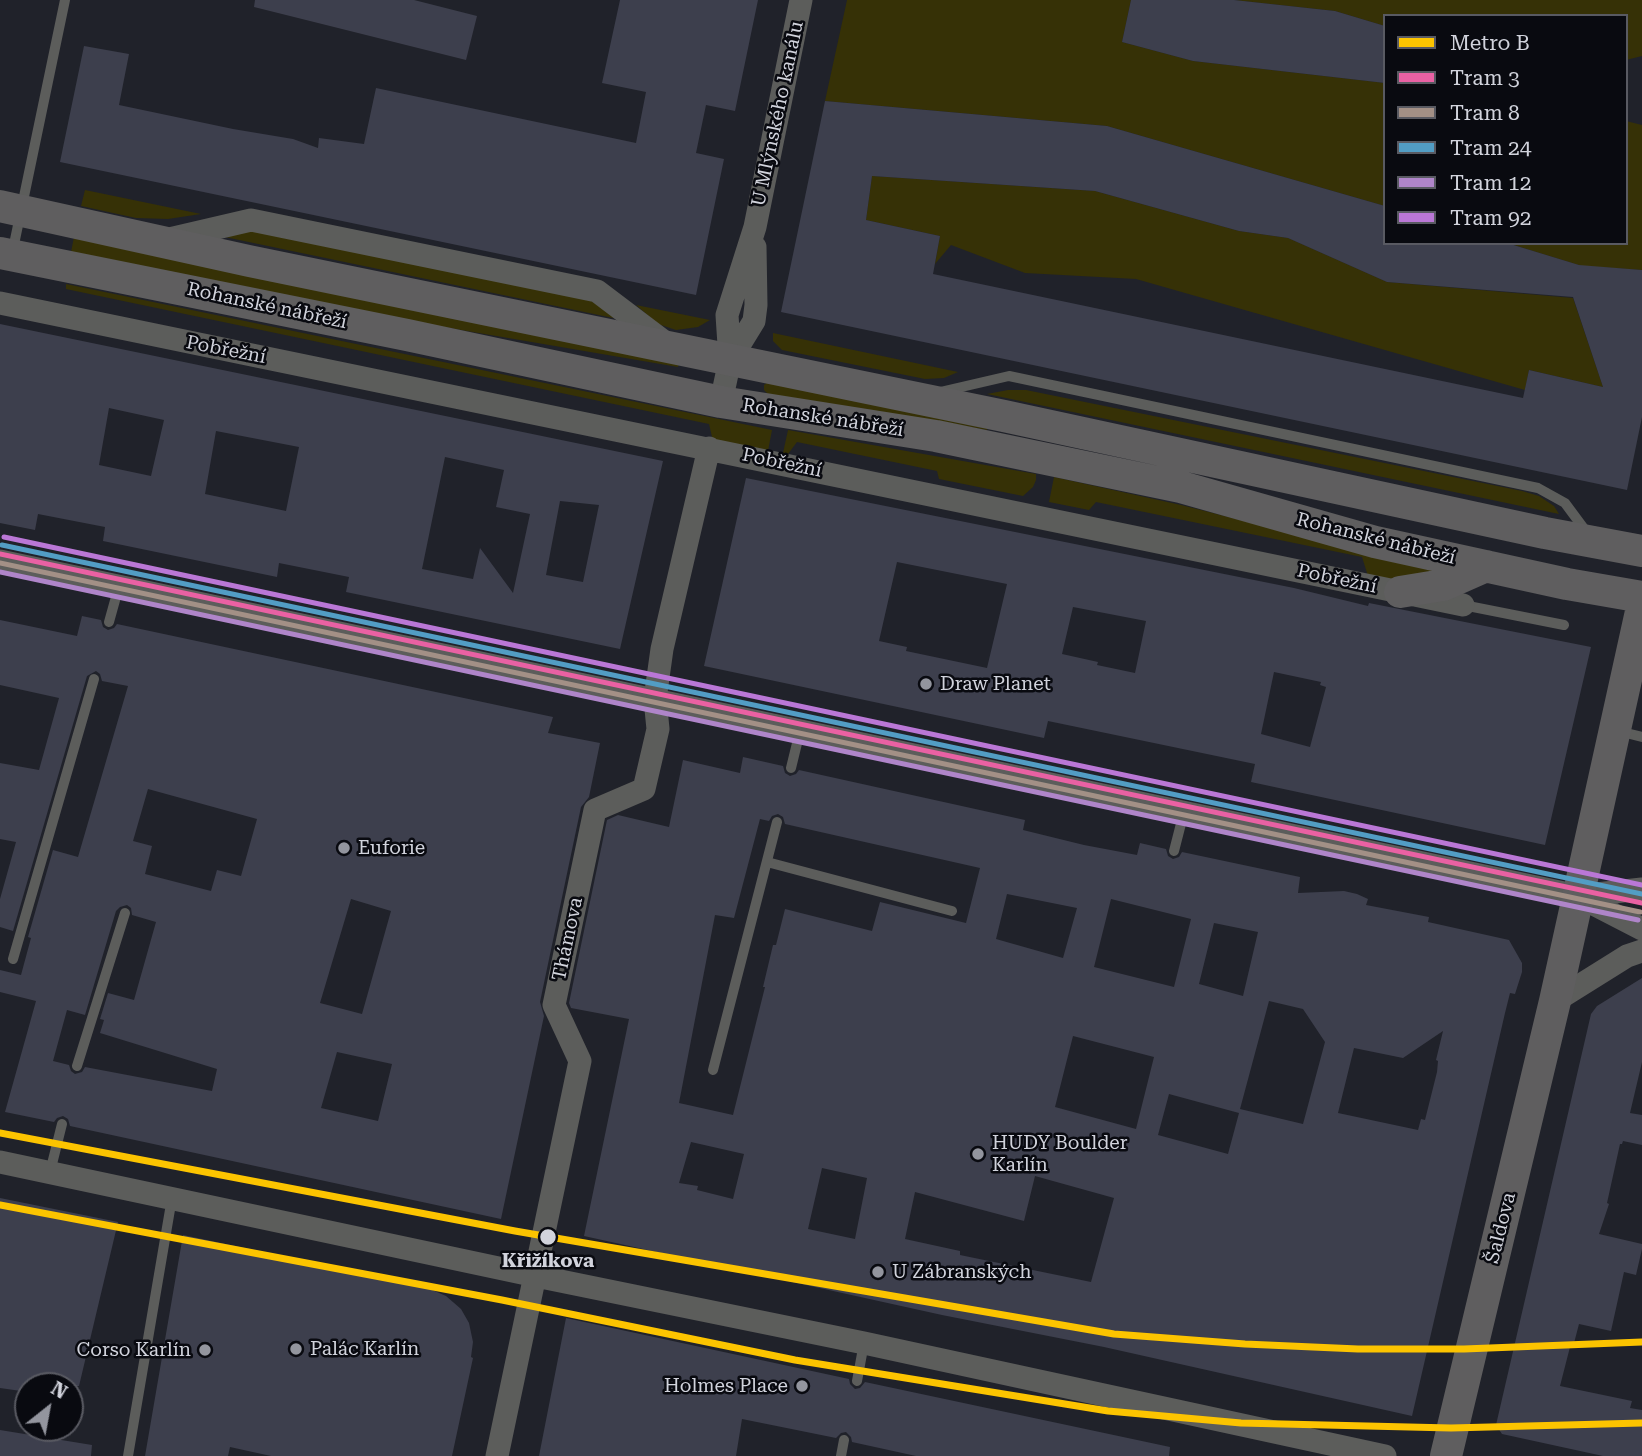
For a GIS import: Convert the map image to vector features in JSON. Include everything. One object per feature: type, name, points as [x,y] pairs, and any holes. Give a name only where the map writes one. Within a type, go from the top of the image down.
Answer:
[{"type":"main road","name":"Rohanské nábřeží","points":[[10,208],[675,350],[1642,551]]},
{"type":"main road","name":"Rohanské nábřeží","points":[[6,254],[394,332],[721,402],[936,436],[1168,485],[1375,542],[1567,584],[1642,597]]},
{"type":"main road","points":[[1400,592],[1443,585],[1486,566]]},
{"type":"main road","name":"Šaldova","points":[[1447,1456],[1578,896],[1629,734],[1642,607]]},
{"type":"street","name":"U Mlýnského kanálu","points":[[721,402],[730,360],[754,321],[755,228],[802,0]]},
{"type":"street","name":"Rohanské nábřeží","points":[[161,241],[251,220],[597,291],[675,350]]},
{"type":"street","name":"Pobřežní","points":[[0,303],[1463,605]]},
{"type":"street","name":"Thámova","points":[[497,1456],[580,1061],[554,1005],[596,810],[644,789],[658,729],[655,699],[662,649],[709,448]]},
{"type":"street","points":[[0,561],[1578,896],[1642,929]]},
{"type":"street","points":[[1578,896],[1642,889]]},
{"type":"street","points":[[1555,1001],[1627,956],[1642,950]]},
{"type":"street","points":[[0,1162],[864,1343],[1385,1456]]},
{"type":"lane","points":[[6,254],[10,208],[65,0]]},
{"type":"lane","points":[[915,398],[1009,376],[1025,379],[1538,488],[1565,503],[1593,542]]},
{"type":"lane","points":[[109,622],[119,586]]},
{"type":"lane","name":"Pobřežní","points":[[1463,605],[1564,625]]},
{"type":"lane","points":[[13,959],[94,680]]},
{"type":"lane","points":[[791,768],[800,731]]},
{"type":"lane","points":[[1174,851],[1184,812]]},
{"type":"lane","points":[[713,1070],[777,822]]},
{"type":"lane","points":[[767,862],[952,911]]},
{"type":"lane","points":[[77,1066],[125,913]]},
{"type":"lane","points":[[50,1172],[62,1124]]},
{"type":"lane","points":[[128,1456],[172,1198]]},
{"type":"lane","points":[[857,1381],[864,1343]]},
{"type":"lane","points":[[841,1456],[844,1440]]},
{"type":"shaded area","points":[[847,0],[1131,0],[1122,42],[1193,61],[1383,83],[1383,205],[1107,126],[825,101]]},
{"type":"shaded area","points":[[1234,0],[1642,0],[1642,56],[1628,60],[1628,14],[1383,14],[1383,25],[1335,11]]},
{"type":"shaded area","points":[[1628,122],[1642,125],[1642,270],[1582,266],[1514,245],[1628,245]]},
{"type":"shaded area","points":[[872,176],[1095,191],[1239,231],[1288,238],[1387,282],[1573,298],[1603,387],[1529,370],[1525,390],[1136,279],[1025,273],[951,245],[935,264],[940,236],[866,220]]},
{"type":"shaded area","points":[[85,190],[201,214],[168,219],[136,218],[81,206]]},
{"type":"shaded area","points":[[252,229],[587,298],[618,319],[220,236]]},
{"type":"shaded area","points":[[74,237],[679,363],[678,367],[432,325],[71,252]]},
{"type":"shaded area","points":[[66,284],[772,430],[768,451],[713,441],[709,424],[66,289]]},
{"type":"shaded area","points":[[636,305],[710,320],[698,327],[676,330],[658,324]]},
{"type":"shaded area","points":[[773,333],[958,372],[944,378],[925,379],[782,350],[773,341]]},
{"type":"shaded area","points":[[769,381],[988,426],[987,430],[768,394],[764,385]]},
{"type":"shaded area","points":[[1026,390],[1522,491],[1539,496],[1554,506],[1559,514],[987,394]]},
{"type":"shaded area","points":[[788,430],[1036,474],[1036,480],[1023,496],[939,479],[937,471],[797,442],[788,454],[783,453]]},
{"type":"shaded area","points":[[1054,477],[1181,505],[1442,571],[1390,580],[1368,576],[1362,557],[1096,502],[1089,510],[1049,502]]},
{"type":"building","points":[[255,0],[414,0],[477,16],[466,60],[254,7]]},
{"type":"building","points":[[620,0],[758,0],[735,111],[706,105],[696,153],[724,159],[696,295],[60,162],[84,46],[129,54],[119,105],[293,139],[318,148],[319,138],[364,144],[376,88],[636,143],[646,92],[602,83]]},
{"type":"building","points":[[1131,0],[1234,0],[1335,11],[1383,25],[1383,83],[1193,61],[1122,42]]},
{"type":"building","points":[[825,101],[1107,126],[1383,205],[1383,245],[1514,245],[1579,265],[1642,270],[1642,417],[1627,490],[781,312]],"holes":[[[872,176],[1095,191],[1239,231],[1288,238],[1387,282],[1573,297],[1603,387],[1529,370],[1523,398],[933,274],[940,236],[866,220]]]},
{"type":"building","points":[[0,324],[663,461],[620,649],[346,592],[349,577],[279,563],[277,577],[103,541],[105,527],[38,514],[35,530],[0,523]],"holes":[[[109,408],[164,420],[151,476],[99,465]],[[216,431],[299,447],[286,511],[205,494]],[[445,457],[504,470],[496,507],[530,514],[513,593],[480,548],[473,579],[422,569]],[[560,501],[599,505],[583,582],[546,575]]]},
{"type":"building","points":[[746,478],[1294,588],[1368,606],[1369,603],[1591,647],[1545,845],[1251,782],[1255,764],[1048,721],[1044,738],[704,666]],"holes":[[[897,562],[1007,584],[987,668],[906,651],[907,647],[879,641]],[[1073,607],[1146,621],[1135,673],[1062,654]],[[1274,672],[1321,682],[1320,685],[1326,687],[1310,747],[1261,734]]]},
{"type":"building","points":[[82,616],[101,620],[103,627],[108,630],[117,624],[553,717],[548,733],[600,743],[589,797],[581,807],[540,1002],[544,1016],[501,1219],[70,1126],[68,1119],[63,1116],[54,1122],[5,1112],[36,1001],[0,992],[0,970],[21,975],[31,938],[28,937],[53,850],[78,857],[128,686],[102,681],[96,671],[87,676],[13,931],[0,927],[0,899],[16,842],[0,839],[0,763],[39,770],[59,698],[0,685],[0,620],[77,636]],"holes":[[[148,789],[257,819],[241,876],[217,870],[211,891],[145,874],[152,846],[133,841]],[[351,899],[391,911],[362,1014],[320,1003]],[[127,905],[131,908],[132,915],[156,922],[134,1000],[108,993],[100,1019],[104,1020],[100,1033],[217,1069],[212,1091],[85,1067],[82,1072],[75,1074],[69,1065],[53,1061],[67,1010],[85,1015],[116,911]],[[337,1052],[392,1064],[378,1121],[321,1108]]]},
{"type":"building","points":[[743,757],[783,766],[785,773],[790,776],[799,770],[1025,820],[1023,830],[1084,845],[1137,855],[1140,843],[1166,849],[1168,856],[1173,859],[1179,857],[1182,852],[1300,877],[1298,893],[1344,891],[1368,899],[1366,905],[1429,917],[1428,922],[1509,940],[1522,963],[1522,972],[1515,994],[1510,993],[1505,1013],[1412,1416],[584,1236],[629,1019],[571,1008],[569,1003],[607,820],[618,815],[669,827],[683,760],[740,773]],"holes":[[[778,814],[783,817],[785,824],[980,868],[966,923],[880,902],[872,931],[785,909],[776,945],[773,945],[733,1115],[679,1103],[715,915],[734,918],[760,819],[769,821],[772,816]],[[1007,894],[1077,908],[1063,958],[996,939]],[[1111,899],[1191,919],[1174,987],[1094,967]],[[1214,923],[1258,932],[1243,996],[1199,984]],[[1269,1001],[1303,1009],[1325,1042],[1303,1124],[1240,1109]],[[1443,1031],[1436,1060],[1437,1072],[1425,1120],[1421,1119],[1418,1130],[1338,1113],[1354,1048],[1403,1058]],[[1073,1036],[1154,1057],[1136,1129],[1055,1107]],[[1169,1094],[1239,1113],[1228,1154],[1158,1135]],[[691,1142],[744,1154],[733,1199],[697,1190],[698,1186],[679,1183]],[[822,1168],[867,1178],[855,1239],[808,1229]],[[1035,1176],[1114,1198],[1091,1282],[960,1255],[960,1251],[905,1239],[915,1192],[1024,1221]]]},
{"type":"building","points":[[1642,978],[1642,1062],[1630,1113],[1642,1115],[1642,1145],[1623,1141],[1620,1144],[1607,1203],[1609,1204],[1599,1234],[1642,1244],[1642,1249],[1636,1275],[1624,1272],[1611,1331],[1579,1324],[1560,1386],[1632,1401],[1630,1408],[1642,1410],[1642,1456],[1603,1456],[1502,1434],[1496,1425],[1591,1014],[1597,1006]]},
{"type":"building","points":[[0,1198],[118,1222],[82,1372],[14,1372],[14,1390],[0,1388]]},
{"type":"building","points":[[183,1235],[421,1285],[446,1296],[461,1309],[469,1323],[473,1342],[473,1358],[452,1456],[271,1456],[230,1447],[228,1456],[145,1456]]},
{"type":"building","points":[[566,1318],[849,1379],[855,1389],[865,1382],[1170,1447],[1169,1456],[916,1456],[852,1442],[846,1432],[836,1438],[742,1419],[736,1456],[539,1456]]},
{"type":"building","points":[[0,1430],[14,1432],[14,1442],[74,1442],[92,1445],[91,1456],[0,1456]]},
{"type":"metro line","name":"B","points":[[0,1133],[515,1231],[1114,1334],[1358,1349],[1464,1349],[1642,1342]]},
{"type":"metro line","name":"B","points":[[0,1205],[502,1300],[795,1360],[1108,1411],[1241,1423],[1451,1428],[1642,1423]]},
{"type":"tram line","name":"92","points":[[4,537],[1642,885]]},
{"type":"tram line","name":"24","points":[[2,545],[1642,894]]},
{"type":"tram line","name":"3","points":[[0,554],[1642,903]]},
{"type":"tram line","name":"8","points":[[0,563],[1640,912]]},
{"type":"tram line","name":"12","points":[[0,572],[1638,920]]},
{"type":"place","name":"Draw Planet","points":[[926,684]]},
{"type":"place","name":"Euforie","points":[[344,848]]},
{"type":"place","name":"HUDY Boulder Karlín","points":[[978,1154]]},
{"type":"place","name":"Křižíkova","points":[[548,1237]]},
{"type":"place","name":"U Zábranských","points":[[878,1272]]},
{"type":"place","name":"Palác Karlín","points":[[296,1349]]},
{"type":"place","name":"Corso Karlín","points":[[205,1350]]},
{"type":"place","name":"Holmes Place","points":[[802,1386]]}]
